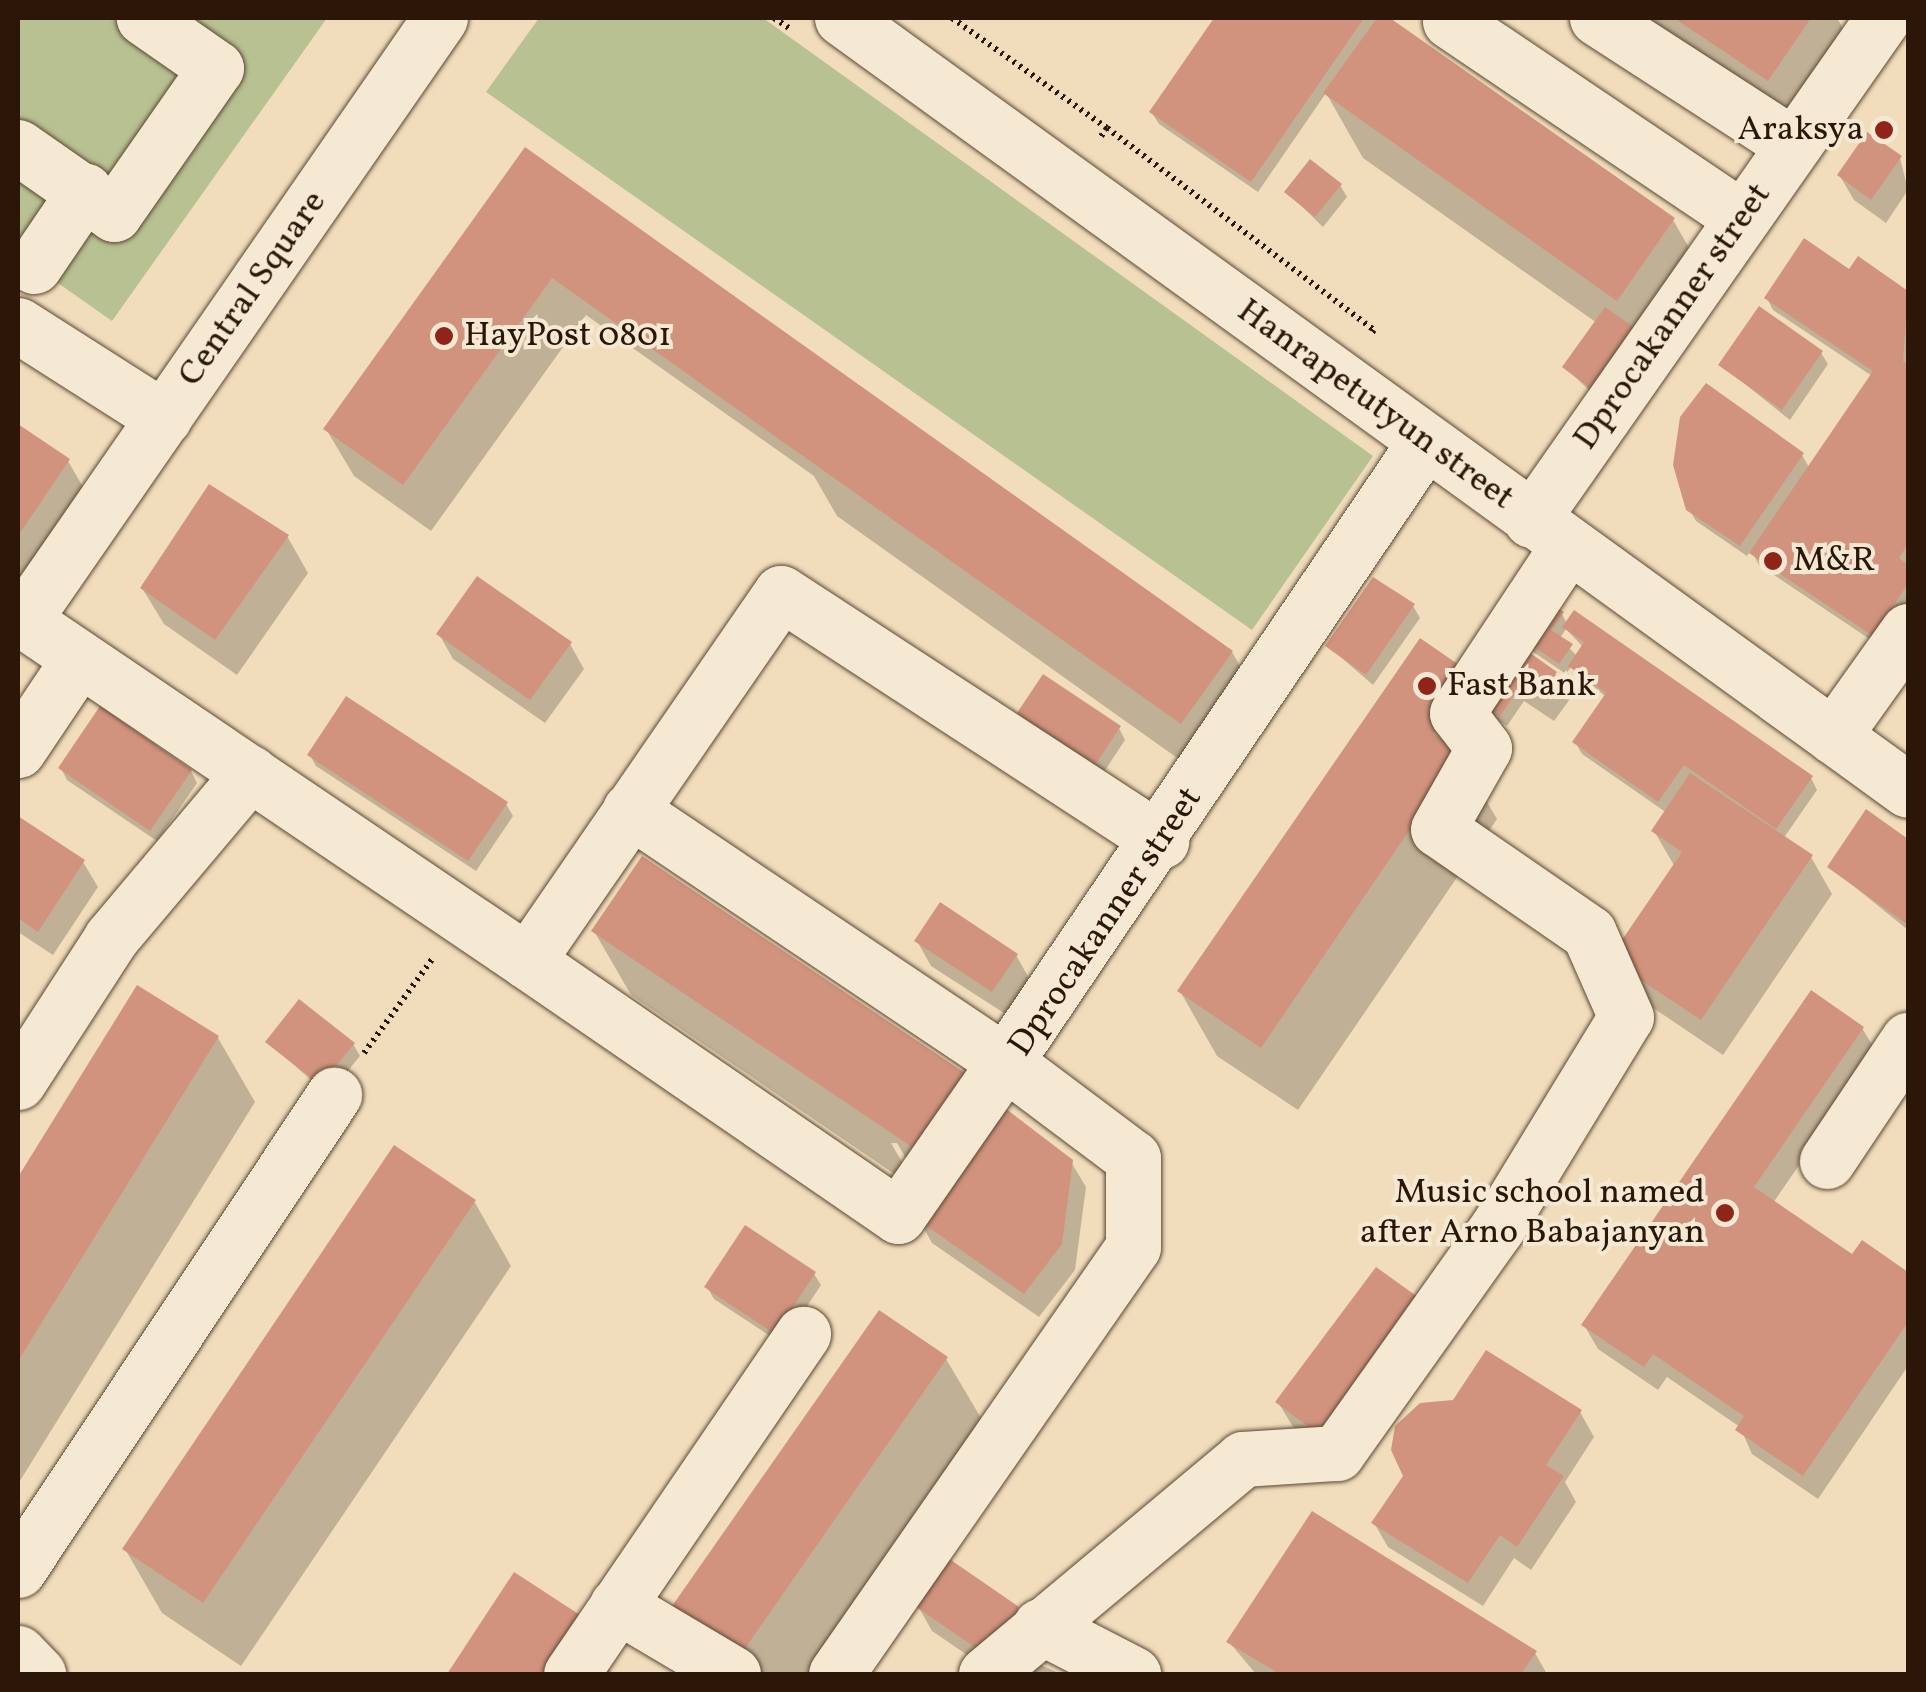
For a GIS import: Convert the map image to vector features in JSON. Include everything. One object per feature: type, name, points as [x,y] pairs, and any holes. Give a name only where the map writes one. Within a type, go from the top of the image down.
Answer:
[{"type":"street","name":"Central Square","points":[[18,326],[164,418],[440,18]]},
{"type":"street","name":"Hanrapetutyun street","points":[[842,18],[1908,790]]},
{"type":"street","points":[[1597,18],[1793,145]]},
{"type":"street","name":"Dprocakanner street","points":[[1040,1626],[1243,1459],[1337,1453],[1496,1228],[1626,1018],[1590,934],[1438,828],[1484,748],[1457,713],[1550,532],[1742,218],[1883,18]]},
{"type":"street","points":[[1450,21],[1742,218]]},
{"type":"street","points":[[18,147],[114,214],[216,68],[174,26]]},
{"type":"street","points":[[34,266],[85,192]]},
{"type":"street","points":[[164,418],[23,620],[898,1216],[1005,1062],[630,810]]},
{"type":"street","name":"Dprocakanner street","points":[[836,1674],[1133,1248],[1133,1158],[1005,1062],[1160,841],[1425,442]]},
{"type":"street","points":[[527,961],[781,593],[1160,841]]},
{"type":"street","points":[[1833,736],[1908,630]]},
{"type":"street","points":[[18,750],[79,659]]},
{"type":"street","points":[[18,1082],[111,938],[250,773]]},
{"type":"street","points":[[1828,1161],[1908,1040]]},
{"type":"street","points":[[18,1570],[334,1094]]},
{"type":"street","points":[[571,1674],[803,1334]]},
{"type":"street","points":[[618,1605],[733,1674]]},
{"type":"street","points":[[986,1674],[1040,1626],[1133,1674]]},
{"type":"street","points":[[18,1652],[38,1674]]},
{"type":"path","points":[[1107,128],[1374,330]]},
{"type":"path","points":[[334,1094],[463,917]]},
{"type":"green space","points":[[18,18],[327,18],[112,321],[18,255]]},
{"type":"green space","points":[[539,18],[763,18],[1373,456],[1252,630],[486,92]]},
{"type":"building","points":[[1214,18],[1364,18],[1251,182],[1149,112]]},
{"type":"building","points":[[1377,18],[1390,18],[1675,218],[1617,301],[1323,93]]},
{"type":"building","points":[[1674,18],[1811,18],[1768,81]]},
{"type":"building","points":[[1867,132],[1902,156],[1871,200],[1837,175]]},
{"type":"building","points":[[525,147],[1233,651],[1181,724],[552,278],[403,485],[323,429]]},
{"type":"building","points":[[1310,159],[1342,184],[1315,217],[1284,192]]},
{"type":"building","points":[[1804,238],[1849,269],[1858,256],[1908,291],[1903,361],[1908,365],[1908,544],[1899,558],[1908,565],[1908,584],[1873,636],[1749,553],[1873,371],[1764,298]]},
{"type":"building","points":[[1759,306],[1823,351],[1782,410],[1718,365]]},
{"type":"building","points":[[1605,307],[1635,328],[1591,389],[1562,367]]},
{"type":"building","points":[[1706,383],[1804,453],[1740,546],[1686,510],[1673,465],[1680,417]]},
{"type":"building","points":[[18,424],[70,459],[18,536]]},
{"type":"building","points":[[209,484],[289,535],[215,640],[140,588]]},
{"type":"building","points":[[477,576],[572,642],[530,700],[436,634]]},
{"type":"building","points":[[1373,577],[1415,604],[1366,675],[1325,646]]},
{"type":"building","points":[[1543,598],[1564,612],[1551,630],[1573,644],[1559,664],[1517,635]]},
{"type":"building","points":[[1574,610],[1813,776],[1776,829],[1684,765],[1658,802],[1572,742],[1606,693],[1568,666],[1584,642],[1562,627]]},
{"type":"building","points":[[1420,638],[1475,676],[1433,734],[1462,753],[1261,1048],[1177,991]]},
{"type":"building","points":[[1513,641],[1557,672],[1539,698],[1521,685],[1500,716],[1473,698]]},
{"type":"building","points":[[1043,674],[1121,726],[1095,765],[1017,713]]},
{"type":"building","points":[[346,696],[508,802],[468,861],[307,755]]},
{"type":"building","points":[[100,706],[192,770],[150,831],[58,768]]},
{"type":"building","points":[[1690,773],[1813,855],[1701,1020],[1609,959],[1682,852],[1651,831]]},
{"type":"building","points":[[1866,809],[1908,839],[1908,925],[1827,867]]},
{"type":"building","points":[[18,816],[85,860],[38,932],[18,918]]},
{"type":"building","points":[[642,856],[971,1077],[921,1153],[591,931]]},
{"type":"building","points":[[940,902],[1018,954],[992,992],[914,941]]},
{"type":"building","points":[[137,985],[219,1036],[18,1361],[18,1177]]},
{"type":"building","name":"Music school named after Arno Babajanyan","points":[[1811,990],[1864,1027],[1754,1187],[1852,1254],[1862,1240],[1908,1272],[1908,1322],[1803,1476],[1735,1430],[1744,1416],[1653,1354],[1644,1367],[1581,1325]]},
{"type":"building","points":[[299,999],[355,1043],[320,1085],[265,1042]]},
{"type":"building","points":[[1001,1105],[1073,1160],[1062,1244],[1024,1294],[915,1218]]},
{"type":"building","points":[[394,1145],[476,1200],[203,1603],[122,1549]]},
{"type":"building","points":[[745,1225],[816,1272],[775,1334],[704,1287]]},
{"type":"building","points":[[1376,1267],[1422,1300],[1321,1436],[1275,1402]]},
{"type":"building","points":[[879,1310],[948,1357],[739,1657],[670,1609]]},
{"type":"building","points":[[1486,1350],[1582,1410],[1546,1465],[1564,1476],[1517,1547],[1500,1535],[1468,1583],[1371,1523],[1403,1476],[1391,1450],[1395,1426],[1420,1403],[1453,1400]]},
{"type":"building","points":[[1312,1511],[1537,1651],[1521,1674],[1280,1674],[1226,1642]]},
{"type":"building","points":[[948,1558],[1019,1607],[986,1655],[915,1606]]},
{"type":"building","points":[[514,1572],[580,1615],[541,1674],[447,1674]]},
{"type":"place","name":"Araksya","points":[[1884,130]]},
{"type":"place","name":"HayPost 0801","points":[[444,336]]},
{"type":"place","name":"M&R","points":[[1773,561]]},
{"type":"place","name":"Fast Bank","points":[[1427,686]]},
{"type":"place","name":"Music school named after Arno Babajanyan","points":[[1725,1213]]}]
